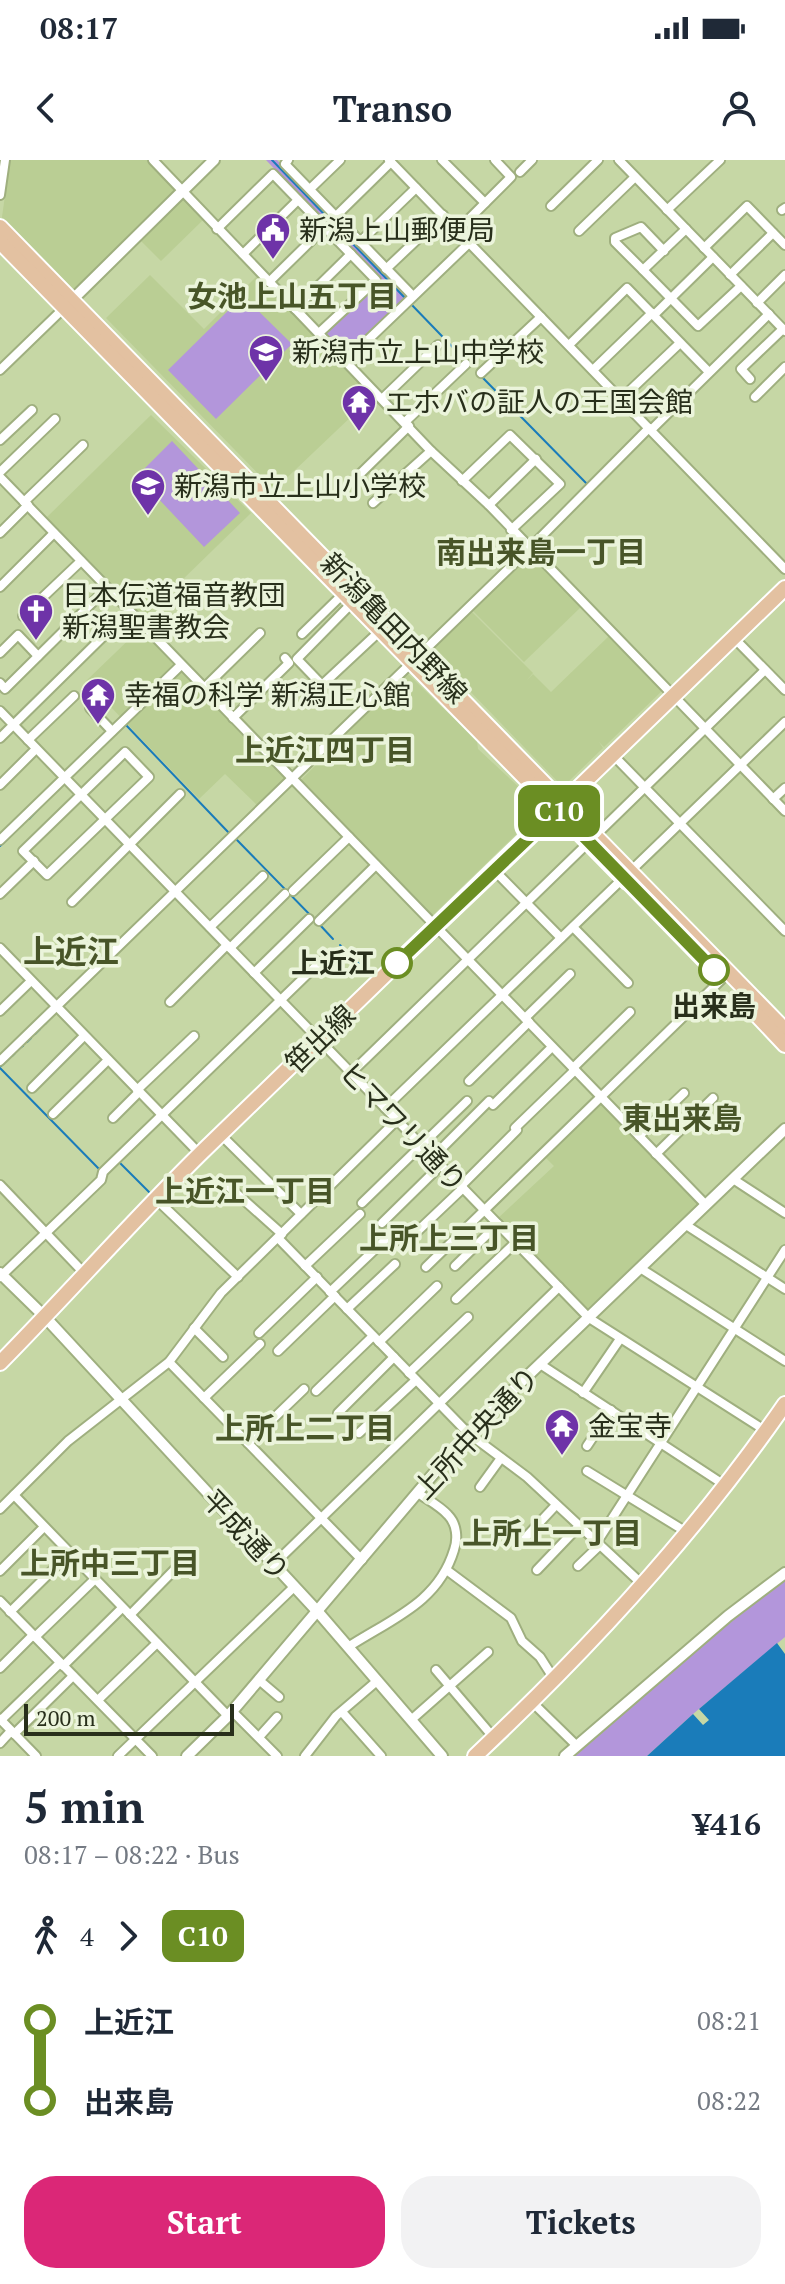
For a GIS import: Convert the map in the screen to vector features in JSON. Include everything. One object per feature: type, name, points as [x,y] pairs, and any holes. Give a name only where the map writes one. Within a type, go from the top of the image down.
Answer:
[{"type":"main road","name":"新潟亀田内野線","points":[[0,227],[68,304],[349,597],[381,630],[415,658]]},
{"type":"main road","name":"新潟亀田内野線","points":[[0,242],[68,304],[592,839],[785,1030]]},
{"type":"main road","name":"笹出線","points":[[0,1363],[200,1154],[785,588]]},
{"type":"main road","name":"新潟亀田内野線","points":[[627,874],[785,1045]]},
{"type":"main road","points":[[475,1756],[554,1679],[688,1533],[726,1487],[785,1404]]},
{"type":"street","points":[[0,195],[5,160]]},
{"type":"street","points":[[153,160],[431,451],[489,505],[785,811]]},
{"type":"street","points":[[0,370],[214,160]]},
{"type":"street","points":[[288,160],[285,164],[386,269],[409,300]]},
{"type":"street","points":[[310,189],[340,160]]},
{"type":"street","points":[[442,160],[485,203]]},
{"type":"street","points":[[458,230],[511,177],[495,160]]},
{"type":"street","points":[[520,172],[532,160]]},
{"type":"street","points":[[551,206],[598,160]]},
{"type":"street","points":[[667,210],[720,160]]},
{"type":"street","points":[[336,216],[390,161],[785,569]]},
{"type":"street","points":[[624,162],[784,330],[741,369],[750,379]]},
{"type":"street","points":[[217,229],[273,174],[376,280],[319,333]]},
{"type":"street","points":[[579,231],[635,177]]},
{"type":"street","points":[[360,242],[416,188]]},
{"type":"street","points":[[243,254],[298,200]]},
{"type":"street","points":[[704,248],[747,206],[785,245]]},
{"type":"street","points":[[386,269],[443,215]]},
{"type":"street","points":[[664,251],[641,227],[615,238],[615,242],[698,326],[741,286]]},
{"type":"street","points":[[269,282],[324,228]]},
{"type":"street","points":[[643,270],[686,229]]},
{"type":"street","points":[[730,275],[773,233]]},
{"type":"street","points":[[346,361],[469,243]]},
{"type":"street","points":[[295,309],[351,254]]},
{"type":"street","points":[[593,370],[713,257]]},
{"type":"street","points":[[757,303],[785,275]]},
{"type":"street","points":[[569,345],[627,288],[709,372]]},
{"type":"street","points":[[0,1061],[769,314]]},
{"type":"street","points":[[481,373],[541,317]]},
{"type":"street","points":[[621,399],[680,343]]},
{"type":"street","points":[[383,398],[438,345]]},
{"type":"street","points":[[359,475],[466,364]]},
{"type":"street","points":[[755,397],[785,367]]},
{"type":"street","points":[[0,440],[32,410]]},
{"type":"street","points":[[55,419],[1,478],[706,1205]]},
{"type":"street","points":[[462,481],[510,435],[536,459],[560,484],[511,530]]},
{"type":"street","points":[[0,533],[83,445]]},
{"type":"street","points":[[373,503],[431,451]]},
{"type":"street","points":[[489,505],[536,459]]},
{"type":"street","points":[[0,587],[54,533]]},
{"type":"street","points":[[23,616],[81,561]]},
{"type":"street","points":[[0,683],[5,689],[107,588]]},
{"type":"street","points":[[349,597],[297,659],[322,685],[381,630]]},
{"type":"street","points":[[302,634],[349,597]]},
{"type":"street","points":[[0,738],[129,611]]},
{"type":"street","points":[[204,688],[260,633]]},
{"type":"street","points":[[0,653],[18,635],[38,656]]},
{"type":"street","points":[[734,638],[785,690]]},
{"type":"street","points":[[233,718],[289,663],[285,658]]},
{"type":"street","points":[[0,840],[181,665]]},
{"type":"street","points":[[350,1074],[765,670]]},
{"type":"street","points":[[28,740],[74,696]]},
{"type":"street","points":[[90,708],[112,731]]},
{"type":"street","name":"ヒマワリ通り","points":[[0,711],[589,1318],[766,1431]]},
{"type":"street","points":[[385,1108],[785,722]]},
{"type":"street","points":[[0,785],[36,749]]},
{"type":"street","points":[[125,752],[149,777],[47,875],[23,851],[79,795],[125,752]]},
{"type":"street","points":[[614,756],[785,931]]},
{"type":"street","points":[[773,799],[785,788]]},
{"type":"street","points":[[72,902],[180,794]]},
{"type":"street","points":[[170,1002],[349,837]]},
{"type":"street","points":[[0,894],[34,861]]},
{"type":"street","points":[[254,973],[376,865]]},
{"type":"street","points":[[494,870],[561,938]]},
{"type":"street","points":[[210,927],[263,876]]},
{"type":"street","points":[[573,927],[628,983]]},
{"type":"street","points":[[2,954],[200,1154]]},
{"type":"street","points":[[1,1275],[47,1234],[101,1180],[103,1172],[321,961]]},
{"type":"street","points":[[469,1081],[570,974]]},
{"type":"street","points":[[426,1267],[722,979]]},
{"type":"street","points":[[0,1011],[31,981]]},
{"type":"street","points":[[404,1244],[630,1012]]},
{"type":"street","points":[[32,1088],[84,1036]]},
{"type":"street","points":[[113,1118],[194,1036]]},
{"type":"street","points":[[433,1157],[552,1047]]},
{"type":"street","points":[[53,1114],[108,1060]]},
{"type":"street","points":[[639,1136],[684,1093]]},
{"type":"street","points":[[656,1154],[713,1098]]},
{"type":"street","points":[[362,1203],[467,1101]]},
{"type":"street","points":[[2,1503],[68,1441],[169,1362],[221,1293],[397,1120]]},
{"type":"street","name":"上所中央通り","points":[[187,1756],[230,1714],[468,1433],[783,1134]]},
{"type":"street","points":[[221,1135],[301,1214]]},
{"type":"street","points":[[382,1223],[441,1165]]},
{"type":"street","points":[[733,1179],[785,1213]]},
{"type":"street","points":[[226,1184],[280,1236],[305,1266],[468,1433],[527,1477],[642,1584]]},
{"type":"street","points":[[0,1185],[85,1275]]},
{"type":"street","points":[[157,1200],[238,1277]]},
{"type":"street","points":[[305,1266],[360,1214]]},
{"type":"street","points":[[455,1266],[498,1224]]},
{"type":"street","points":[[686,1225],[785,1289]]},
{"type":"street","points":[[278,1351],[389,1236]]},
{"type":"street","points":[[456,1299],[516,1242]]},
{"type":"street","points":[[578,1566],[598,1543],[785,1250]]},
{"type":"street","points":[[347,1309],[395,1264]]},
{"type":"street","points":[[640,1268],[785,1361]]},
{"type":"street","name":"平成通り","points":[[1,1275],[45,1317],[318,1612],[442,1756]]},
{"type":"street","points":[[259,1333],[317,1277]]},
{"type":"street","points":[[316,1391],[437,1286]]},
{"type":"street","points":[[273,1565],[559,1287]]},
{"type":"street","points":[[359,1433],[468,1317]]},
{"type":"street","points":[[194,1328],[223,1357]]},
{"type":"street","points":[[583,1393],[620,1339]]},
{"type":"street","points":[[204,1398],[260,1344]]},
{"type":"street","points":[[338,1413],[394,1357]]},
{"type":"street","points":[[169,1362],[362,1560]]},
{"type":"street","points":[[540,1364],[726,1487]]},
{"type":"street","points":[[248,1443],[304,1389]]},
{"type":"street","points":[[587,1446],[611,1410]]},
{"type":"street","points":[[480,1487],[501,1458]]},
{"type":"street","points":[[587,1471],[688,1533]]},
{"type":"street","points":[[348,1647],[414,1607],[448,1571],[456,1542],[455,1526],[449,1516],[418,1493]]},
{"type":"street","points":[[14,1495],[196,1682],[277,1756]]},
{"type":"street","points":[[526,1537],[556,1505]]},
{"type":"street","points":[[537,1570],[579,1526]]},
{"type":"street","points":[[0,1571],[44,1527]]},
{"type":"street","points":[[0,1617],[70,1553]]},
{"type":"street","points":[[36,1756],[0,1720],[180,1564]]},
{"type":"street","points":[[448,1571],[511,1618],[522,1641],[540,1657],[554,1679]]},
{"type":"street","points":[[565,1756],[728,1616],[785,1573]]},
{"type":"street","points":[[0,1668],[95,1579]]},
{"type":"street","points":[[118,1756],[294,1587]]},
{"type":"street","points":[[0,1601],[152,1756]]},
{"type":"street","points":[[100,1698],[157,1643]]},
{"type":"street","points":[[411,1720],[488,1652]]},
{"type":"street","points":[[436,1670],[494,1738]]},
{"type":"street","points":[[0,1743],[73,1676]]},
{"type":"street","points":[[259,1680],[279,1697]]},
{"type":"street","points":[[305,1756],[342,1712],[377,1681]]},
{"type":"street","points":[[532,1702],[576,1745]]},
{"type":"street","points":[[342,1712],[381,1756]]},
{"type":"street","points":[[259,1737],[277,1717]]},
{"type":"shaded area","points":[[10,160],[148,160],[178,191],[76,290],[69,291],[3,224]]},
{"type":"shaded area","points":[[266,160],[277,160],[406,296],[345,354],[323,334],[379,279]]},
{"type":"shaded area","points":[[183,197],[204,219],[161,261],[139,239]]},
{"type":"shaded area","name":"新潟市立上山中学校","points":[[150,275],[204,329],[256,277],[375,394],[274,490],[106,318]]},
{"type":"shaded area","points":[[243,296],[292,344],[216,419],[168,370]]},
{"type":"shaded area","name":"新潟市立上山小学校","points":[[151,415],[251,513],[142,619],[44,520]]},
{"type":"shaded area","points":[[172,441],[240,513],[204,547],[137,476]]},
{"type":"shaded area","points":[[530,555],[581,607],[524,662],[473,611]]},
{"type":"shaded area","points":[[472,612],[533,673],[527,680],[533,674],[551,692],[609,636],[663,690],[604,747],[599,742],[603,748],[568,782],[558,782],[431,651]]},
{"type":"shaded area","points":[[142,627],[287,779],[259,807],[225,774],[199,799],[86,681]]},
{"type":"shaded area","points":[[407,673],[477,741],[478,749],[536,803],[537,814],[431,917],[300,781]]},
{"type":"shaded area","points":[[601,1101],[700,1202],[586,1310],[497,1219],[554,1166],[544,1156]]},
{"type":"shaded area","points":[[785,1576],[785,1637],[647,1756],[569,1756],[662,1675]]},
{"type":"water","points":[[777,1643],[785,1654],[785,1756],[647,1756],[693,1714],[703,1725],[709,1720],[699,1709]]},
{"type":"waterway","points":[[272,160],[405,298]]},
{"type":"waterway","points":[[409,302],[466,361]]},
{"type":"waterway","points":[[482,377],[587,484]]},
{"type":"waterway","points":[[125,724],[229,833]]},
{"type":"waterway","points":[[29,819],[49,798]]},
{"type":"waterway","points":[[0,846],[23,824]]},
{"type":"waterway","points":[[237,840],[316,921]]},
{"type":"waterway","points":[[320,925],[333,939]]},
{"type":"waterway","points":[[340,945],[369,974]]},
{"type":"waterway","points":[[63,1006],[81,988]]},
{"type":"waterway","points":[[45,1024],[56,1012]]},
{"type":"waterway","points":[[35,1034],[40,1029]]},
{"type":"waterway","points":[[27,1042],[31,1038]]},
{"type":"waterway","points":[[18,1049],[23,1046]]},
{"type":"waterway","points":[[12,1056],[15,1053]]},
{"type":"waterway","points":[[1,1066],[6,1061]]},
{"type":"waterway","points":[[0,1068],[100,1170]]},
{"type":"waterway","points":[[119,1162],[149,1192]]},
{"type":"bus line","name":"C10","points":[[397,963],[558,810],[714,970]]},
{"type":"place","name":"新潟上山郵便局","points":[[273,261]]},
{"type":"place","name":"新潟市立上山中学校","points":[[266,383]]},
{"type":"place","name":"エホバの証人の王国会館","points":[[359,433]]},
{"type":"place","name":"新潟市立上山小学校","points":[[148,517]]},
{"type":"place","name":"日本伝道福音教団 新潟聖書教会","points":[[36,642]]},
{"type":"place","name":"幸福の科学 新潟正心館","points":[[98,726]]},
{"type":"place","name":"上近江","points":[[397,963]]},
{"type":"place","name":"出来島","points":[[714,970]]},
{"type":"place","name":"金宝寺","points":[[562,1457]]},
{"type":"district","name":"女池上山五丁目","points":[[292,297]]},
{"type":"district","name":"南出来島一丁目","points":[[541,553]]},
{"type":"district","name":"上近江四丁目","points":[[325,751]]},
{"type":"district","name":"上近江","points":[[71,952]]},
{"type":"district","name":"東出来島","points":[[682,1119]]},
{"type":"district","name":"上近江一丁目","points":[[245,1192]]},
{"type":"district","name":"上所上三丁目","points":[[449,1239]]},
{"type":"district","name":"上所上二丁目","points":[[305,1429]]},
{"type":"district","name":"上所上一丁目","points":[[552,1534]]},
{"type":"district","name":"上所中三丁目","points":[[110,1564]]}]
